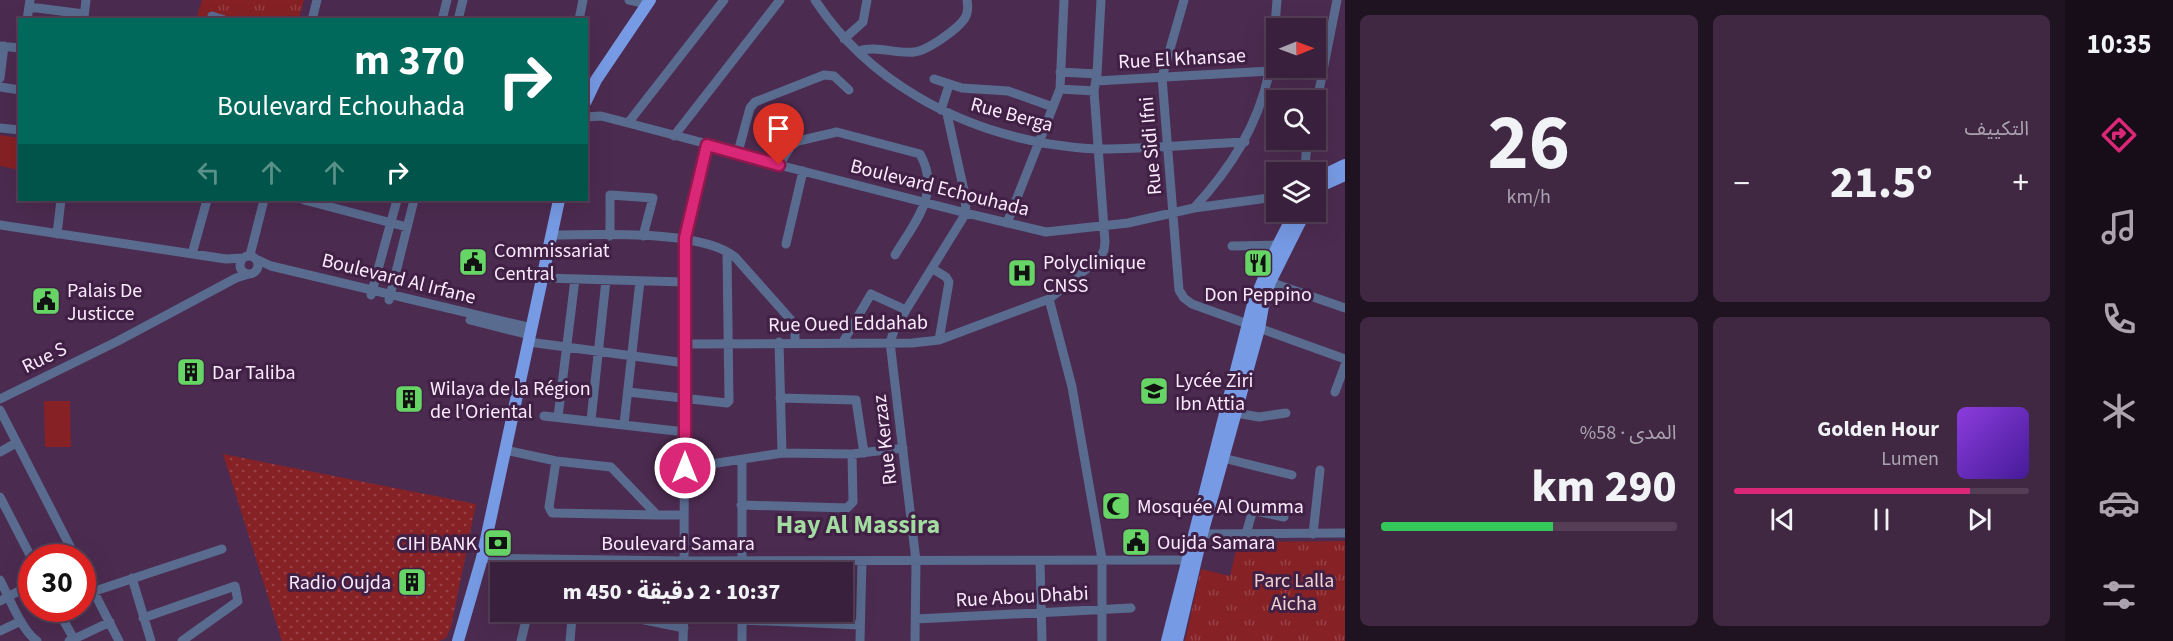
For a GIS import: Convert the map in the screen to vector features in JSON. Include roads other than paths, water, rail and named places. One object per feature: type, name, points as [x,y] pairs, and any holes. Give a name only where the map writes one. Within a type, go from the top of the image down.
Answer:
[{"type":"main road","points":[[591,83],[649,2]]},
{"type":"main road","points":[[1326,174],[1345,165]]},
{"type":"main road","points":[[1326,184],[1345,175]]},
{"type":"main road","points":[[458,641],[482,558],[559,201]]},
{"type":"main road","points":[[1198,535],[1236,413],[1259,286],[1291,222]]},
{"type":"main road","points":[[1167,641],[1192,559],[1228,406],[1253,327],[1270,282],[1300,222]]},
{"type":"main road","points":[[1177,641],[1192,559]]},
{"type":"main road","points":[[465,641],[474,607],[474,589]]},
{"type":"street","points":[[29,4],[84,17],[86,0]]},
{"type":"street","points":[[312,18],[317,0]]},
{"type":"street","points":[[442,18],[447,0]]},
{"type":"street","points":[[458,18],[463,0]]},
{"type":"street","points":[[579,18],[583,0]]},
{"type":"street","points":[[629,0],[649,2]]},
{"type":"street","points":[[628,123],[724,0]]},
{"type":"street","points":[[674,136],[780,0]]},
{"type":"street","name":"Rue Berga","points":[[815,0],[844,39],[893,82],[944,112],[973,124],[1038,142],[1098,149],[1245,142]]},
{"type":"street","points":[[844,39],[863,22],[867,0]]},
{"type":"street","points":[[858,51],[873,48],[912,53],[920,51],[937,42],[964,19],[968,0]]},
{"type":"street","points":[[1007,223],[1060,89],[1064,0]]},
{"type":"street","name":"Rue Oued Eddahab","points":[[685,344],[912,343],[939,340],[1049,299],[1100,258],[1104,250],[1104,227],[1096,82],[1101,0]]},
{"type":"street","points":[[1162,77],[1184,0]]},
{"type":"street","points":[[1275,18],[1277,0]]},
{"type":"street","points":[[1319,90],[1337,0]]},
{"type":"street","points":[[212,16],[218,18]]},
{"type":"street","points":[[0,78],[2,46],[18,48]]},
{"type":"street","name":"Rue El Khansae","points":[[1096,82],[1266,71]]},
{"type":"street","points":[[1060,72],[1096,82]]},
{"type":"street","points":[[738,152],[750,108],[757,100],[824,75],[834,76],[849,90]]},
{"type":"street","name":"Rue Sidi Ifni","points":[[1162,77],[1178,286],[1181,293],[1192,304],[1345,359]]},
{"type":"street","points":[[1194,208],[1226,170],[1245,142],[1268,78]]},
{"type":"street","points":[[934,79],[949,85],[1008,91],[1053,107]]},
{"type":"street","points":[[1060,89],[1096,82]]},
{"type":"street","points":[[890,342],[906,310],[966,213],[964,195],[944,112],[949,85]]},
{"type":"street","points":[[0,87],[18,90]]},
{"type":"street","name":"Boulevard Echouhada","points":[[588,109],[601,116],[779,165],[1046,232],[1128,224],[1194,208],[1266,198]]},
{"type":"street","name":"Boulevard Echouhada","points":[[588,117],[601,116]]},
{"type":"street","points":[[0,128],[18,130]]},
{"type":"street","points":[[779,165],[791,146],[798,141],[837,132],[920,154],[927,176],[929,190],[927,202],[895,255]]},
{"type":"street","points":[[684,561],[685,238],[707,145]]},
{"type":"street","points":[[786,244],[803,171]]},
{"type":"street","points":[[610,236],[610,195],[653,198],[643,236]]},
{"type":"street","points":[[57,234],[61,201]]},
{"type":"street","points":[[192,254],[207,201]]},
{"type":"street","points":[[248,264],[264,201]]},
{"type":"street","points":[[308,201],[407,227]]},
{"type":"street","points":[[372,293],[396,201]]},
{"type":"street","points":[[390,297],[414,201]]},
{"type":"street","name":"Boulevard Al Irfane","points":[[0,225],[226,259],[390,297],[530,335],[566,348],[685,363]]},
{"type":"street","points":[[553,235],[685,238],[727,252],[735,257],[791,320],[795,328],[795,342]]},
{"type":"street","points":[[1232,246],[1278,245]]},
{"type":"street","points":[[628,392],[727,403],[729,401],[727,252]]},
{"type":"street","name":"Rue S","points":[[0,399],[118,341],[232,280],[248,264]]},
{"type":"street","points":[[933,269],[946,277],[949,282],[939,340]]},
{"type":"street","points":[[543,278],[685,282]]},
{"type":"street","points":[[558,417],[575,279]]},
{"type":"street","points":[[591,420],[606,280]]},
{"type":"street","points":[[624,424],[640,281]]},
{"type":"street","points":[[1270,282],[1345,308]]},
{"type":"street","points":[[843,342],[871,294],[906,310]]},
{"type":"street","points":[[1049,299],[1072,387],[1102,560],[1102,641]]},
{"type":"street","points":[[779,342],[782,453]]},
{"type":"street","name":"Rue Kerzaz","points":[[890,342],[916,561],[915,641]]},
{"type":"street","points":[[1335,392],[1345,365]]},
{"type":"street","points":[[780,398],[856,400],[864,453]]},
{"type":"street","points":[[0,410],[69,544]]},
{"type":"street","points":[[1236,413],[1259,417],[1286,413]]},
{"type":"street","points":[[544,416],[685,432]]},
{"type":"street","points":[[0,452],[16,443]]},
{"type":"street","points":[[685,468],[782,453],[852,454],[903,448]]},
{"type":"street","points":[[505,450],[556,461],[610,466],[657,515]]},
{"type":"street","points":[[741,505],[847,507],[853,502],[852,454]]},
{"type":"street","points":[[1223,458],[1292,475]]},
{"type":"street","points":[[742,460],[742,561]]},
{"type":"street","points":[[556,461],[549,507],[552,513],[684,515]]},
{"type":"street","points":[[1313,534],[1320,470]]},
{"type":"street","points":[[0,496],[24,544]]},
{"type":"street","points":[[1246,534],[1252,513],[1255,511],[1284,517]]},
{"type":"street","points":[[1198,535],[1345,533]]},
{"type":"street","points":[[96,591],[222,549]]},
{"type":"street","name":"Boulevard Samara","points":[[482,558],[618,561],[1192,559]]},
{"type":"street","points":[[860,641],[862,561]]},
{"type":"street","points":[[1040,561],[1042,641]]},
{"type":"street","points":[[132,578],[151,641]]},
{"type":"street","points":[[0,580],[4,599],[18,617]]},
{"type":"street","points":[[143,618],[235,586],[238,601],[182,641]]},
{"type":"street","points":[[4,599],[18,592]]},
{"type":"street","points":[[96,593],[119,641]]},
{"type":"street","name":"Rue Abou Dhabi","points":[[916,619],[1131,608]]},
{"type":"street","points":[[521,641],[527,616],[564,613],[572,617],[570,641]]},
{"type":"street","points":[[0,631],[19,622]]},
{"type":"street","points":[[22,622],[31,637],[37,641]]},
{"type":"street","points":[[63,622],[71,640],[110,622]]},
{"type":"street","points":[[654,622],[684,628]]},
{"type":"street","points":[[683,641],[684,622]]},
{"type":"street","points":[[742,622],[742,641]]},
{"type":"street","points":[[821,622],[860,625]]},
{"type":"place","name":"Commissariat Central","points":[[473,262]]},
{"type":"place","name":"Don Peppino","points":[[1258,263]]},
{"type":"place","name":"Polyclinique CNSS","points":[[1022,273]]},
{"type":"place","name":"Palais De Justicce","points":[[46,301]]},
{"type":"place","name":"Dar Taliba","points":[[191,372]]},
{"type":"place","name":"Lycée Ziri Ibn Attia","points":[[1154,391]]},
{"type":"place","name":"Wilaya de la Région de l'Oriental","points":[[409,399]]},
{"type":"place","name":"Mosquée Al Oumma","points":[[1116,506]]},
{"type":"place","name":"Oujda Samara","points":[[1136,542]]},
{"type":"place","name":"CIH BANK","points":[[498,543]]},
{"type":"place","name":"Radio Oujda","points":[[412,582]]},
{"type":"district","name":"Hay Al Massira","points":[[858,524]]},
{"type":"park label","name":"Parc Lalla Aicha","points":[[1294,592]]}]
